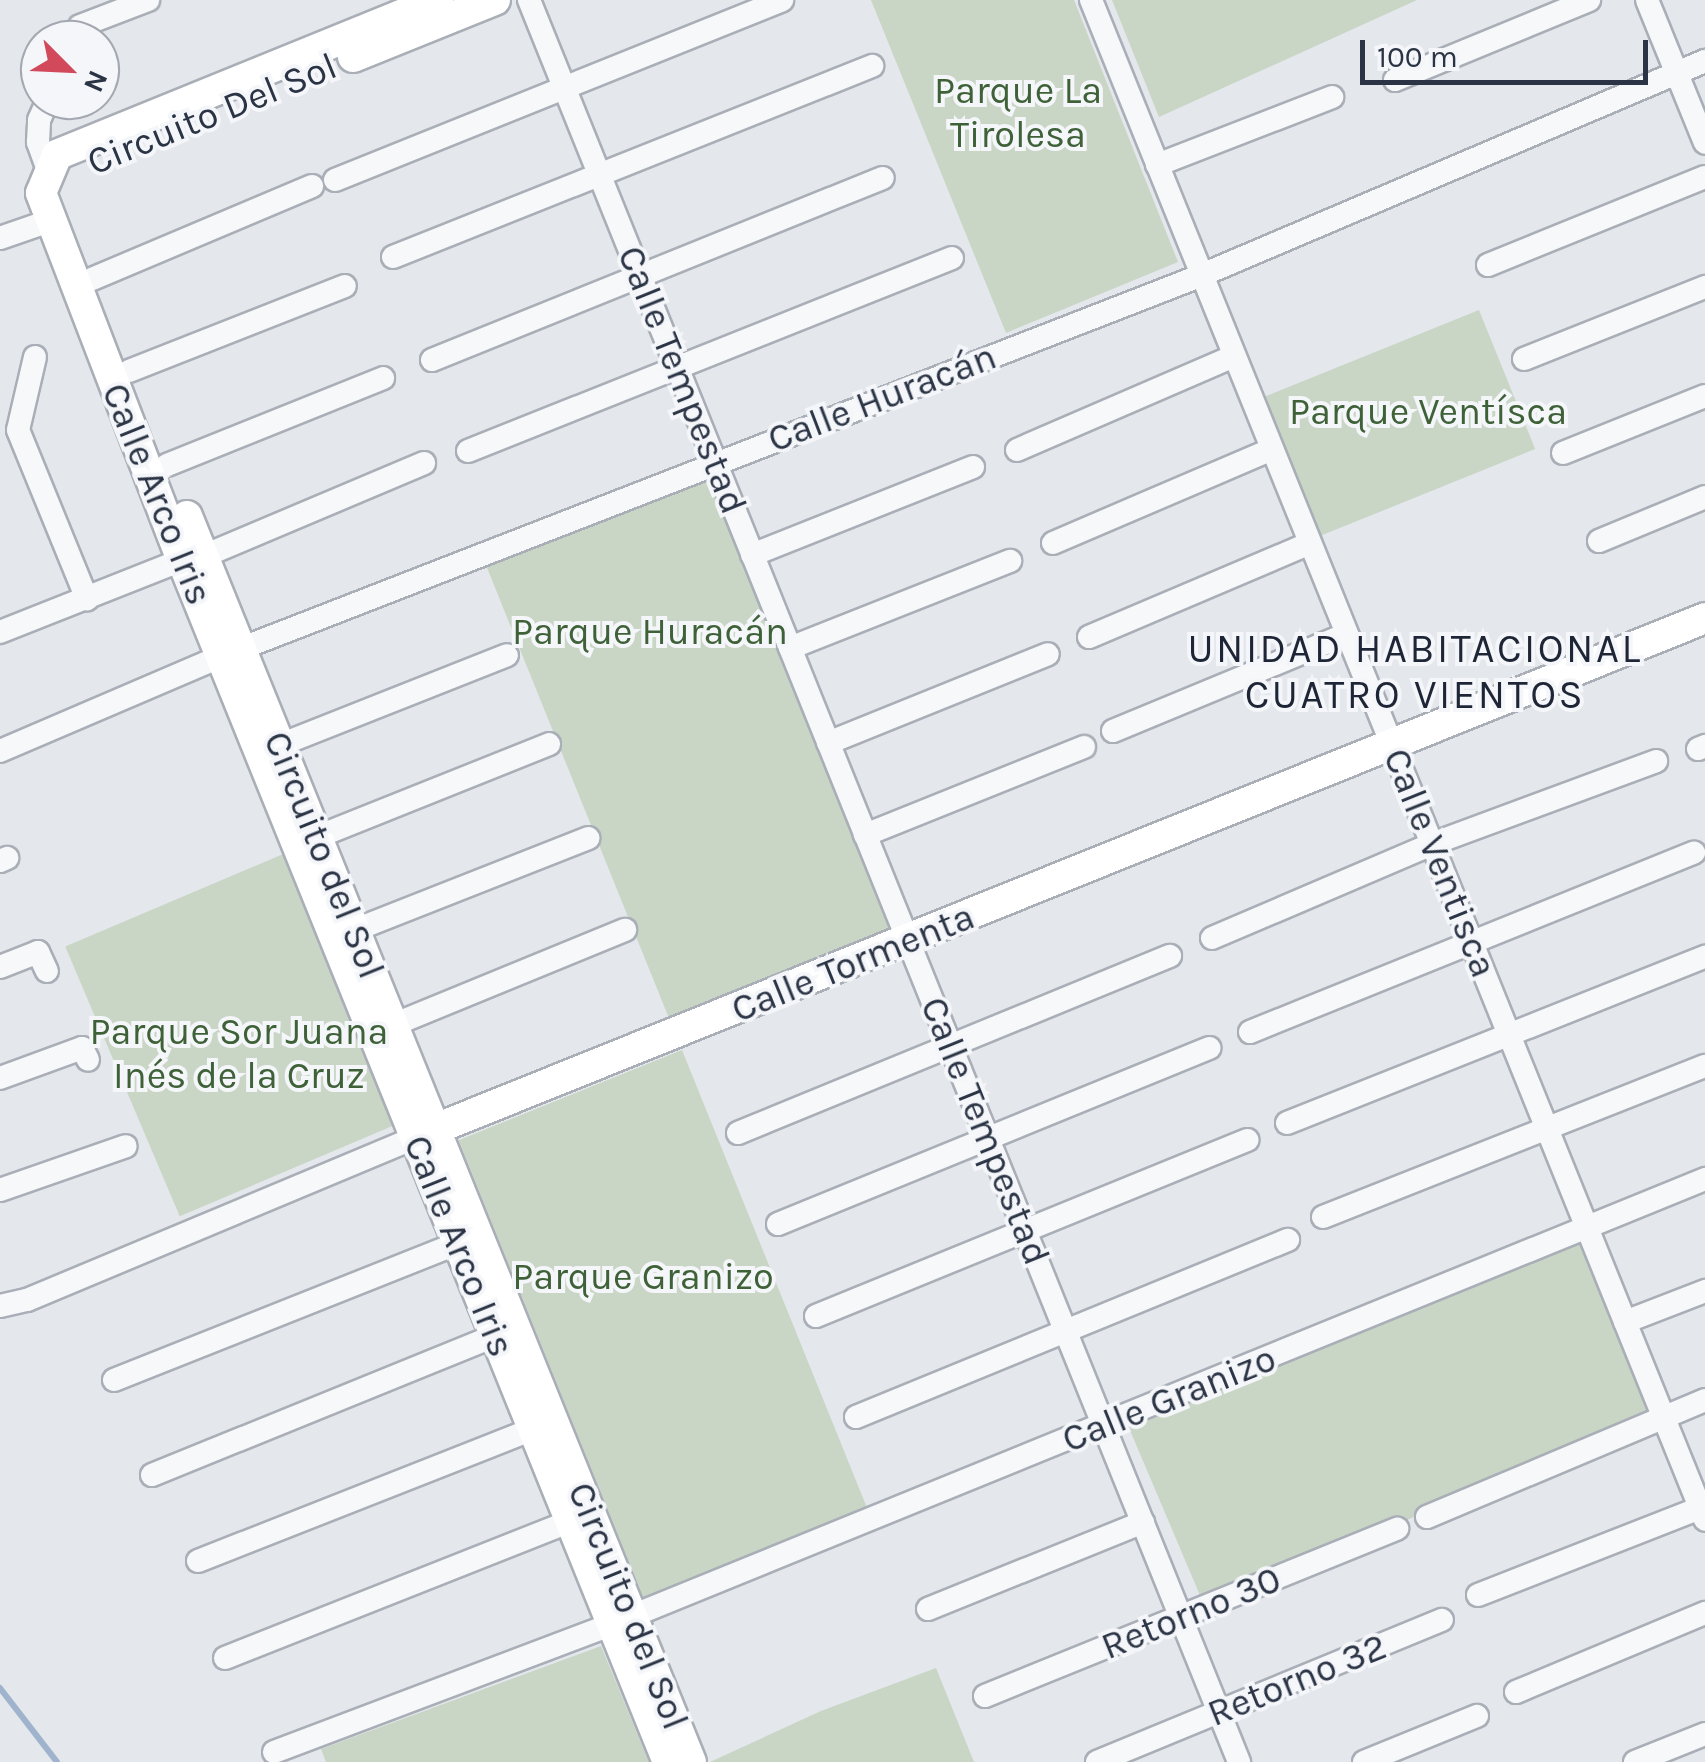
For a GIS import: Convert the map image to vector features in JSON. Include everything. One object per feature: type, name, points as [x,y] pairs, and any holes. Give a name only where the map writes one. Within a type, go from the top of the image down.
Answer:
[{"type":"street","points":[[105,20],[148,0]]},
{"type":"street","name":"Circuito Del Sol","points":[[438,0],[58,155],[48,170],[64,173],[496,0]]},
{"type":"street","name":"Calle Tempestad","points":[[529,0],[1239,1762]]},
{"type":"street","points":[[92,279],[782,0]]},
{"type":"street","name":"Calle Ventisca","points":[[1090,0],[1703,1511]]},
{"type":"street","points":[[1395,80],[1589,0]]},
{"type":"street","points":[[1648,0],[1705,143]]},
{"type":"street","name":"Calle Huracán","points":[[0,751],[232,653],[1202,275],[1705,61]]},
{"type":"street","points":[[393,257],[872,66]]},
{"type":"street","points":[[1158,165],[1332,97]]},
{"type":"street","points":[[39,120],[38,142],[48,170]]},
{"type":"street","name":"Calle Arco Iris","points":[[48,170],[41,192],[50,221],[193,558],[426,1133],[458,1243],[533,1429],[571,1521],[622,1620],[668,1762]]},
{"type":"street","name":"Circuito del Sol","points":[[48,170],[167,466],[193,558]]},
{"type":"street","points":[[1488,265],[1705,177]]},
{"type":"street","points":[[432,360],[883,178]]},
{"type":"street","points":[[0,238],[50,221]]},
{"type":"street","points":[[468,450],[952,258]]},
{"type":"street","points":[[129,370],[344,286]]},
{"type":"street","points":[[1524,359],[1705,287]]},
{"type":"street","points":[[1017,450],[1234,356]]},
{"type":"street","points":[[35,358],[18,430],[86,599]]},
{"type":"street","points":[[167,466],[383,378]]},
{"type":"street","points":[[1563,453],[1705,396]]},
{"type":"street","points":[[1053,543],[1272,450]]},
{"type":"street","points":[[0,632],[424,463]]},
{"type":"street","points":[[752,554],[973,467]]},
{"type":"street","points":[[1599,541],[1705,497]]},
{"type":"street","points":[[1090,637],[1310,543]]},
{"type":"street","points":[[790,648],[1010,561]]},
{"type":"street","name":"Calle Tormenta","points":[[0,1306],[27,1300],[426,1133],[909,942],[1390,741],[1705,618]]},
{"type":"street","points":[[1113,731],[1347,634]]},
{"type":"street","name":"Circuito del Sol","points":[[232,653],[280,745],[355,930],[393,1025],[426,1133],[622,1620],[691,1762]]},
{"type":"street","points":[[828,743],[1048,654]]},
{"type":"street","points":[[280,745],[507,655]]},
{"type":"street","points":[[317,837],[549,744]]},
{"type":"street","points":[[865,835],[1084,747]]},
{"type":"street","points":[[1212,938],[1432,844],[1656,761]]},
{"type":"street","points":[[355,930],[588,838]]},
{"type":"street","points":[[1250,1032],[1694,853]]},
{"type":"street","points":[[393,1025],[625,930]]},
{"type":"street","points":[[0,967],[38,952],[47,972]]},
{"type":"street","points":[[738,1133],[1170,956]]},
{"type":"street","points":[[1287,1123],[1705,957]]},
{"type":"street","points":[[0,1078],[82,1048],[88,1060]]},
{"type":"street","points":[[778,1224],[1208,1048]]},
{"type":"street","points":[[1323,1216],[1705,1066]]},
{"type":"street","points":[[816,1316],[1247,1140]]},
{"type":"street","points":[[0,1190],[126,1146]]},
{"type":"street","name":"Calle Granizo","points":[[274,1752],[622,1620],[1103,1427],[1705,1178]]},
{"type":"street","points":[[856,1416],[1288,1240]]},
{"type":"street","points":[[114,1380],[458,1243]]},
{"type":"street","points":[[1625,1322],[1705,1291]]},
{"type":"street","points":[[152,1475],[496,1336]]},
{"type":"street","points":[[1427,1517],[1705,1400]]},
{"type":"street","points":[[198,1561],[533,1429]]},
{"type":"street","points":[[1478,1596],[1703,1511]]},
{"type":"street","points":[[225,1658],[571,1521]]},
{"type":"street","points":[[928,1609],[1144,1522]]},
{"type":"street","name":"Retorno 30","points":[[985,1696],[1398,1529]]},
{"type":"street","points":[[1516,1692],[1705,1613]]},
{"type":"street","name":"Retorno 32","points":[[1098,1762],[1442,1620]]},
{"type":"street","points":[[1364,1762],[1478,1716]]},
{"type":"street","points":[[1635,1762],[1705,1734]]},
{"type":"green space","name":"Parque La Tirolesa","points":[[871,0],[1074,0],[1178,262],[1006,333]]},
{"type":"green space","points":[[1112,0],[1417,0],[1159,117]]},
{"type":"green space","name":"Parque Ventísca","points":[[1479,310],[1535,449],[1319,536],[1263,397]]},
{"type":"green space","name":"Parque Huracán","points":[[715,462],[909,942],[676,1036],[482,556]]},
{"type":"green space","name":"Parque Sor Juana Inés de la Cruz","points":[[288,852],[402,1122],[180,1216],[65,947]]},
{"type":"green space","name":"Parque Granizo","points":[[682,1050],[868,1511],[645,1601],[459,1140]]},
{"type":"green space","points":[[1582,1236],[1657,1414],[1205,1606],[1129,1428]]},
{"type":"green space","points":[[601,1646],[649,1762],[326,1762],[321,1749]]},
{"type":"green space","points":[[936,1668],[974,1762],[710,1762],[821,1711]]},
{"type":"waterway","points":[[0,1688],[57,1762]]},
{"type":"district","name":"UNIDAD HABITACIONAL CUATRO VIENTOS","points":[[1415,672]]}]
